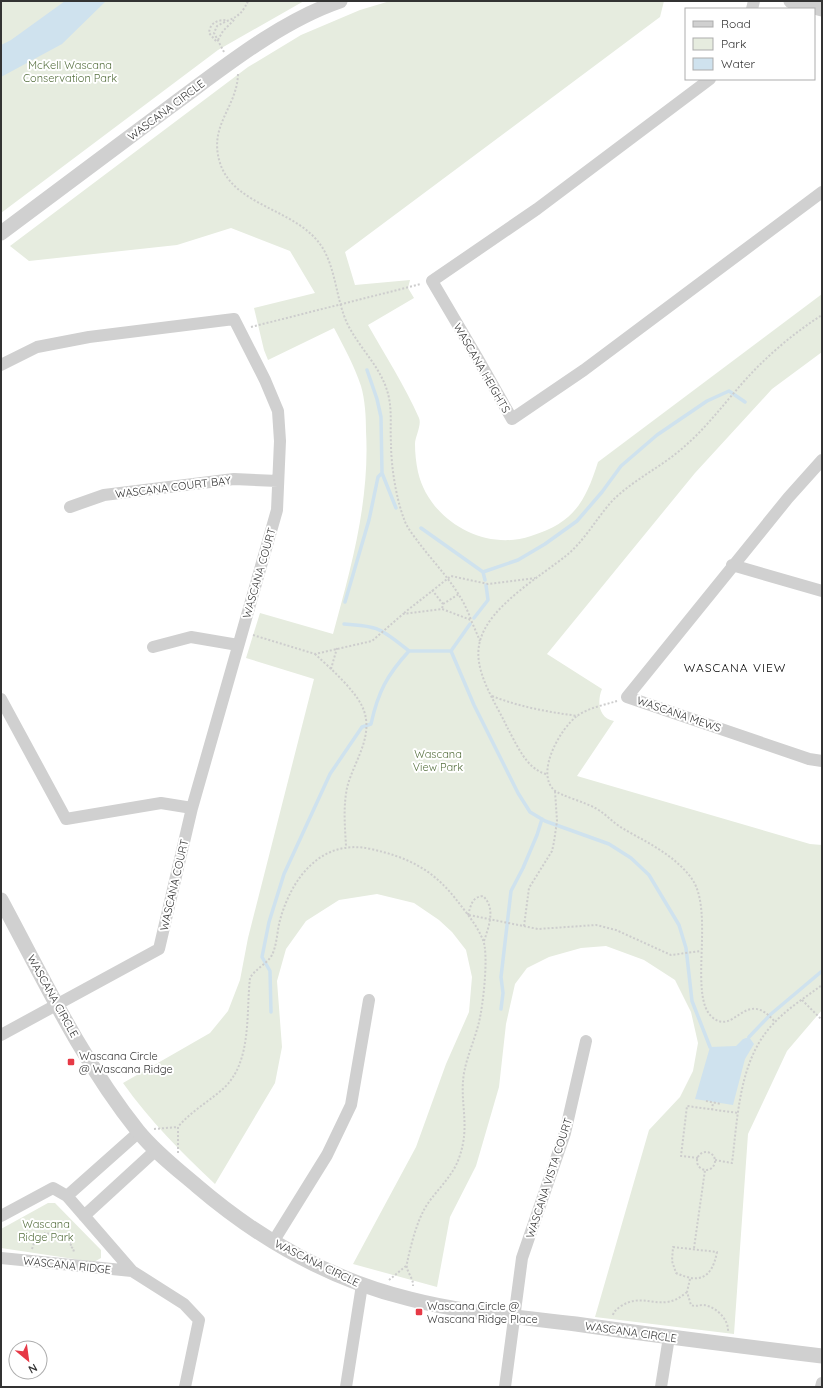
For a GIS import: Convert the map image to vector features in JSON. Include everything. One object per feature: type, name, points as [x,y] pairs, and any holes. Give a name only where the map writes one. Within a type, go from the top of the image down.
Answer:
[{"type":"street","name":"WASCANA CIRCLE","points":[[1,233],[230,62],[275,33],[325,6],[340,1]]},
{"type":"street","points":[[791,1],[822,9]]},
{"type":"street","points":[[432,281],[537,209],[709,80]]},
{"type":"street","name":"WASCANA HEIGHTS","points":[[432,281],[512,419],[584,370],[822,192]]},
{"type":"street","name":"WASCANA COURT","points":[[1,365],[38,347],[89,337],[234,319],[266,380],[278,411],[280,441],[277,510],[192,808],[159,949],[57,1005]]},
{"type":"street","name":"WASCANA MEWS","points":[[822,460],[732,565],[627,697],[810,759],[822,760]]},
{"type":"street","name":"WASCANA COURT BAY","points":[[70,507],[104,495],[234,479],[278,481]]},
{"type":"street","points":[[732,565],[822,591]]},
{"type":"street","points":[[153,647],[191,637],[238,645]]},
{"type":"street","points":[[1,699],[66,819],[160,803],[192,808]]},
{"type":"street","name":"WASCANA CIRCLE","points":[[1,900],[57,1005],[106,1086],[139,1132],[156,1150],[226,1211],[273,1242],[330,1272],[362,1285],[410,1299],[514,1316],[727,1345],[822,1356]]},
{"type":"street","points":[[273,1242],[327,1155],[351,1105],[369,1000]]},
{"type":"street","points":[[1,1035],[57,1005]]},
{"type":"street","name":"WASCANA VISTA COURT","points":[[505,1387],[522,1258],[565,1132],[586,1041]]},
{"type":"street","points":[[67,1196],[139,1132]]},
{"type":"street","points":[[84,1216],[156,1150]]},
{"type":"street","name":"WASCANA RIDGE","points":[[1,1216],[52,1188],[67,1196],[132,1272],[184,1304],[199,1320],[185,1387]]},
{"type":"street","name":"WASCANA RIDGE","points":[[1,1258],[132,1272]]},
{"type":"street","points":[[346,1387],[362,1285]]},
{"type":"street","points":[[661,1387],[668,1337]]},
{"type":"street","points":[[821,1387],[822,1383]]},
{"type":"path","points":[[218,41],[223,31],[244,11],[248,1]]},
{"type":"path","points":[[218,41],[210,36],[208,30],[216,21],[236,18]]},
{"type":"path","points":[[222,48],[214,32],[217,26],[228,20]]},
{"type":"path","points":[[238,73],[238,85],[219,126],[217,152],[220,164],[233,185],[240,191],[290,218],[315,238],[327,257],[347,322],[359,345],[377,368],[387,387],[391,408],[392,464],[404,519],[412,534],[459,594],[480,641],[480,670],[492,695],[519,749],[532,765],[546,774],[555,791],[557,821],[552,851],[529,888],[524,926]]},
{"type":"path","points":[[239,330],[432,281]]},
{"type":"path","points":[[480,641],[487,626],[496,614],[535,578],[579,544],[594,522],[616,498],[638,479],[684,448],[715,417],[738,388],[772,354],[801,329],[822,315]]},
{"type":"path","points":[[315,654],[372,641],[432,590],[451,576],[488,584],[535,578]]},
{"type":"path","points":[[432,590],[442,604],[442,609]]},
{"type":"path","points":[[442,604],[459,594]]},
{"type":"path","points":[[403,614],[442,609],[471,620]]},
{"type":"path","points":[[243,631],[315,654],[331,669],[357,698],[365,713],[366,731],[364,745],[347,787],[344,816],[346,846]]},
{"type":"path","points":[[331,669],[337,648]]},
{"type":"path","points":[[492,695],[510,703],[542,711],[578,716]]},
{"type":"path","points":[[546,774],[553,750],[560,736],[568,725],[578,716],[627,697]]},
{"type":"path","points":[[555,791],[596,808],[621,827],[663,852],[687,873],[697,888],[700,901],[702,932],[702,994],[705,1006],[712,1017],[723,1022],[728,1022],[741,1013],[752,1010],[765,1011],[775,1022]]},
{"type":"path","points":[[139,1132],[178,1127],[226,1085],[236,1070],[245,1044],[250,978],[272,952],[286,903],[302,875],[310,866],[323,856],[346,846],[360,846],[381,851],[413,862],[433,874],[468,915],[484,941]]},
{"type":"path","points":[[384,1292],[390,1277],[406,1266],[422,1214],[432,1197],[452,1173],[464,1143],[466,1126],[464,1074],[480,1020],[486,966],[484,941],[491,921],[489,904],[483,896],[479,896],[472,902],[468,915]]},
{"type":"path","points":[[468,915],[538,930],[596,925],[616,930],[671,955],[701,951]]},
{"type":"path","points":[[715,1160],[732,1163],[741,1095],[749,1063],[764,1034],[775,1022],[822,985]]},
{"type":"path","points":[[802,1000],[822,1020]]},
{"type":"path","points":[[706,1101],[721,1104]]},
{"type":"path","points":[[712,1110],[713,1102]]},
{"type":"path","points":[[698,1158],[681,1156],[687,1106],[738,1113]]},
{"type":"path","points":[[174,1166],[179,1151],[178,1127]]},
{"type":"path","points":[[707,1152],[713,1155],[715,1160],[714,1165],[710,1169],[705,1170],[697,1163],[698,1158],[701,1154],[707,1152]]},
{"type":"path","points":[[694,1248],[705,1170]]},
{"type":"path","points":[[28,1261],[36,1240],[41,1242],[45,1233],[57,1235],[72,1242],[70,1246],[74,1249],[68,1265]]},
{"type":"path","points":[[674,1247],[694,1248],[717,1252],[714,1267],[703,1278],[690,1279],[676,1273],[672,1261],[674,1247]]},
{"type":"path","points":[[406,1266],[413,1283],[410,1299]]},
{"type":"path","points":[[690,1279],[687,1292],[691,1305],[706,1306],[719,1312],[723,1316],[729,1329],[727,1345]]},
{"type":"path","points":[[611,1329],[614,1313],[626,1304],[636,1300],[669,1301],[680,1298],[687,1292]]},
{"type":"green space","name":"McKell Wascana Conservation Park","points":[[1,1],[304,1],[218,50],[1,213]]},
{"type":"green space","name":"Wascana View Park","points":[[390,1],[664,1],[660,17],[345,252],[355,285],[410,280],[408,288],[414,298],[368,325],[401,382],[419,418],[420,424],[415,441],[415,454],[418,472],[424,489],[446,518],[461,528],[477,535],[495,540],[513,540],[531,536],[557,525],[575,510],[582,500],[588,489],[598,462],[822,294],[822,352],[772,389],[695,473],[547,654],[602,689],[600,694],[600,708],[605,716],[614,721],[577,776],[810,844],[822,845],[822,1010],[787,1051],[748,1134],[734,1334],[595,1317],[649,1130],[680,1097],[693,1071],[698,1043],[691,1012],[675,980],[644,960],[606,946],[581,948],[549,957],[527,968],[515,984],[506,1024],[499,1087],[476,1166],[450,1217],[437,1287],[353,1264],[416,1147],[446,1064],[469,1012],[472,977],[466,950],[452,932],[439,920],[414,903],[377,894],[339,900],[306,921],[286,949],[277,981],[282,1047],[275,1083],[215,1184],[166,1136],[123,1083],[210,1033],[228,1011],[240,980],[248,938],[314,679],[246,658],[260,613],[333,634],[358,534],[362,509],[366,457],[366,420],[364,402],[361,386],[349,356],[334,328],[268,360],[264,350],[254,308],[315,293],[290,251],[231,228],[177,245],[29,261],[10,246],[248,67],[301,35],[360,10]]},
{"type":"green space","name":"Wascana Ridge Park","points":[[48,1203],[55,1203],[101,1250],[101,1258],[94,1262],[1,1248],[1,1229]]},
{"type":"water","points":[[65,1],[106,1],[62,44],[1,77],[1,45],[11,40]]},
{"type":"water","points":[[749,1037],[754,1044],[745,1059],[733,1105],[695,1099],[710,1047],[736,1046],[743,1039]]},
{"type":"waterway","points":[[367,370],[377,399],[381,417],[382,473],[396,508]]},
{"type":"waterway","points":[[485,580],[483,572],[518,560],[545,544],[577,521],[602,492],[621,466],[657,435],[707,401],[729,391],[745,402]]},
{"type":"waterway","points":[[345,602],[369,520],[378,477],[382,473]]},
{"type":"waterway","points":[[421,528],[483,572]]},
{"type":"waterway","points":[[474,618],[488,600],[486,585]]},
{"type":"waterway","points":[[344,624],[365,626],[380,630],[409,651]]},
{"type":"waterway","points":[[451,651],[470,624]]},
{"type":"waterway","points":[[271,1012],[270,971],[262,957],[269,922],[284,874],[330,774],[362,727],[371,724],[384,684],[409,651],[451,651]]},
{"type":"waterway","points":[[451,651],[474,705],[518,793],[530,812],[545,821],[609,844],[631,858],[649,875],[679,925],[686,948],[692,1001],[710,1047]]},
{"type":"waterway","points":[[501,1009],[503,993],[501,977],[511,891],[523,868],[542,819]]},
{"type":"waterway","points":[[749,1037],[771,1014],[822,971]]},
{"type":"place","name":"Wascana Circle @ Wascana Ridge","points":[[71,1062]]},
{"type":"place","name":"Wascana Circle @ Wascana Ridge Place","points":[[419,1312]]},
{"type":"district","name":"WASCANA VIEW","points":[[735,667]]}]
